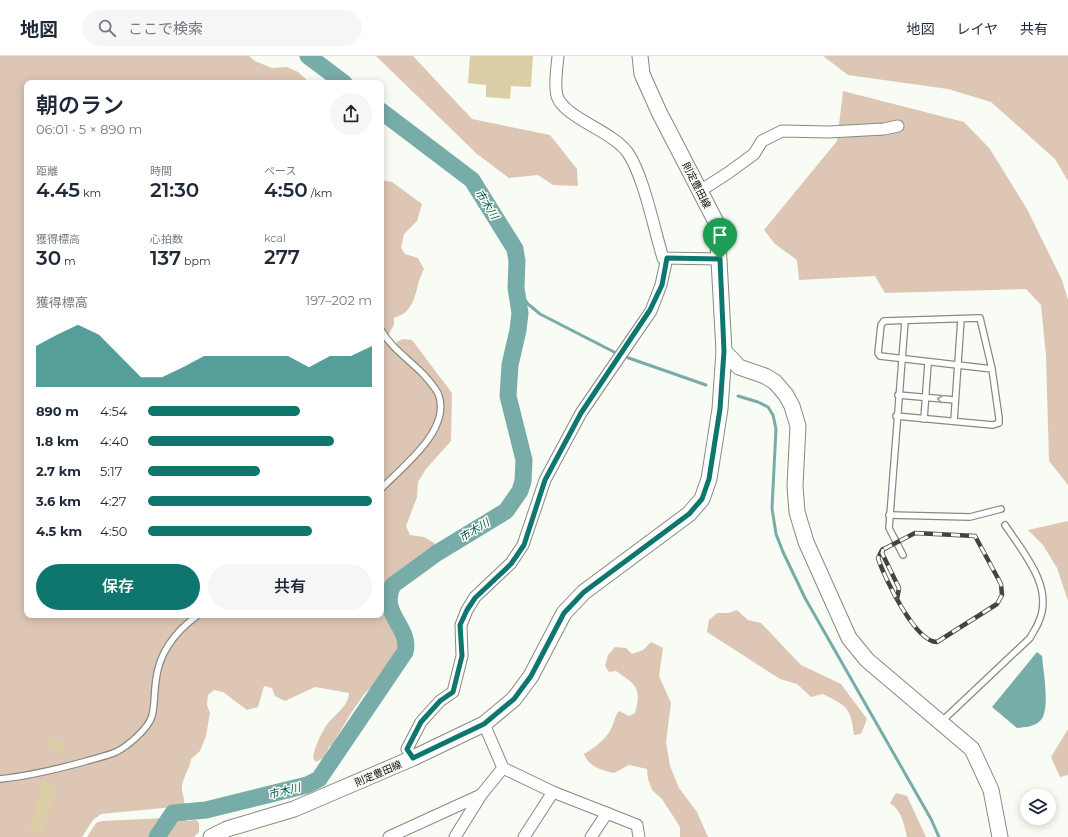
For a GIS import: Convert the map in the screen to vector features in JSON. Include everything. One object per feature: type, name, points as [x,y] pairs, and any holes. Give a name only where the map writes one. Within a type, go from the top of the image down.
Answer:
[{"type":"main road","name":"則定豊田線","points":[[212,837],[227,829],[294,809],[413,758],[484,724],[514,699],[531,676],[564,613],[584,592],[689,514],[702,499],[709,479],[720,409],[724,351],[717,224],[642,74],[640,56]]},
{"type":"main road","points":[[724,351],[739,367],[765,376],[775,382],[786,395],[792,406],[798,426],[795,486],[797,512],[806,542],[849,638],[867,660],[940,724],[972,749],[991,790],[1000,837]]},
{"type":"street","points":[[558,56],[558,97],[568,111],[614,139],[628,153],[639,178],[663,258],[720,259]]},
{"type":"street","points":[[700,191],[754,154],[762,141],[782,131],[829,132],[898,126]]},
{"type":"street","points":[[413,758],[407,749],[421,722],[440,701],[453,692],[462,656],[460,625],[467,610],[475,598],[511,564],[524,545],[545,480],[581,413],[613,368],[650,310],[662,285],[667,258]]},
{"type":"street","points":[[484,724],[503,768],[553,792],[637,825],[639,837]]},
{"type":"street","points":[[455,837],[480,795],[503,768]]},
{"type":"street","points":[[524,837],[553,792]]},
{"type":"street","points":[[389,837],[480,795]]},
{"type":"street","points":[[592,837],[607,813]]},
{"type":"lane","points":[[896,416],[993,425],[999,423],[992,369],[982,321],[977,318],[884,321],[881,325],[878,353],[880,356],[900,360],[992,369]]},
{"type":"lane","points":[[954,421],[961,319]]},
{"type":"lane","points":[[903,555],[889,528],[900,360],[905,321]]},
{"type":"lane","points":[[384,334],[390,343],[439,394],[441,405],[440,416],[433,433],[384,486]]},
{"type":"lane","points":[[924,418],[928,363]]},
{"type":"lane","points":[[898,394],[955,400]]},
{"type":"lane","points":[[890,515],[970,517],[1001,509]]},
{"type":"lane","points":[[940,724],[1030,638],[1040,620],[1043,602],[1039,580],[1005,525]]},
{"type":"lane","points":[[0,779],[46,772],[115,753],[132,742],[149,723],[152,716],[156,678],[160,662],[167,647],[176,634],[195,618]]},
{"type":"shaded area","points":[[0,56],[249,56],[255,61],[272,68],[287,67],[298,72],[307,80],[24,80],[24,618],[384,618],[384,181],[392,182],[422,204],[417,221],[404,234],[401,248],[405,254],[418,258],[424,269],[412,304],[408,310],[394,318],[394,325],[388,335],[399,349],[396,342],[403,339],[412,340],[452,393],[451,441],[426,469],[418,482],[417,497],[406,526],[410,535],[424,537],[436,544],[435,549],[398,576],[391,585],[387,594],[387,605],[391,616],[402,634],[405,647],[398,648],[375,684],[365,693],[351,713],[332,745],[329,747],[325,757],[316,762],[313,758],[316,745],[326,726],[344,707],[349,693],[315,687],[285,701],[275,696],[272,688],[264,686],[258,707],[247,710],[223,692],[214,690],[208,695],[207,705],[210,713],[206,736],[200,751],[191,759],[183,782],[182,790],[184,806],[101,814],[93,820],[82,837],[0,837]]},
{"type":"shaded area","points":[[376,56],[413,56],[472,119],[550,135],[577,169],[578,186],[553,185],[538,175],[509,178],[477,154]]},
{"type":"shaded area","points":[[823,56],[1068,56],[1068,181],[1055,159],[991,102],[948,89],[848,75]]},
{"type":"shaded area","points":[[843,91],[964,122],[990,149],[1027,209],[1062,280],[1068,300],[1068,485],[1049,461],[1046,356],[1041,305],[1026,289],[885,293],[875,276],[799,280],[797,260],[775,244],[764,230],[837,141]]},
{"type":"shaded area","points":[[1068,521],[1068,601],[1057,568],[1043,545],[1028,530]]},
{"type":"shaded area","points":[[737,610],[748,620],[761,623],[801,665],[841,684],[867,719],[861,734],[854,735],[849,713],[842,705],[823,694],[811,697],[797,684],[780,679],[707,632],[709,620],[717,613],[728,613]]},
{"type":"shaded area","points":[[651,642],[663,648],[659,676],[671,703],[666,742],[670,766],[679,788],[697,812],[708,837],[680,837],[680,827],[662,799],[652,790],[648,779],[647,769],[629,765],[614,773],[609,772],[592,765],[584,754],[608,735],[619,711],[629,716],[635,713],[638,697],[636,688],[616,671],[609,672],[605,666],[608,655],[615,647],[626,648],[632,654],[643,650]]},
{"type":"shaded area","points":[[1068,729],[1068,775],[1060,777],[1051,757]]},
{"type":"shaded area","points":[[896,793],[907,796],[926,837],[907,837],[900,814],[890,803]]},
{"type":"shaded area","points":[[186,816],[187,821],[196,820],[199,823],[199,832],[194,837],[163,837],[177,820]]},
{"type":"shaded area","points":[[165,818],[152,837],[87,837],[96,823],[102,821]]},
{"type":"water","points":[[1037,652],[1042,656],[1045,680],[1045,709],[1040,721],[1029,726],[1017,728],[992,707]]},
{"type":"building","points":[[470,56],[533,56],[531,87],[511,86],[510,99],[486,97],[486,85],[468,83]]},
{"type":"building","points":[[51,736],[66,747],[61,755],[45,744]]},
{"type":"building","points":[[44,781],[57,786],[42,835],[29,831]]},
{"type":"waterway","name":"市木川","points":[[308,56],[340,80]]},
{"type":"waterway","name":"市木川","points":[[157,837],[173,813],[206,810],[307,785],[319,779],[405,652],[406,643],[404,635],[392,612],[390,604],[389,595],[393,585],[437,553],[506,511],[520,491],[523,481],[524,460],[508,396],[510,365],[518,330],[520,313],[516,288],[517,261],[515,249],[472,180],[384,113]]},
{"type":"waterway","points":[[516,288],[528,304],[540,314],[618,354]]},
{"type":"waterway","points":[[623,356],[706,385]]},
{"type":"waterway","points":[[738,396],[758,402],[768,407],[773,415],[776,429],[772,508],[776,534],[783,552],[805,598],[931,819],[939,837]]},
{"type":"railway","points":[[915,533],[975,536],[1001,584],[1002,595],[997,604],[937,642],[928,639],[919,632],[910,620],[894,593],[878,558],[882,550],[915,533]]},
{"type":"railway","points":[[883,549],[882,553],[899,588],[897,599]]},
{"type":"route","points":[[667,258],[720,259],[724,351],[720,409],[709,479],[702,499],[689,514],[584,592],[564,613],[531,676],[514,699],[484,724],[413,758],[407,749],[421,722],[440,701],[453,692],[455,679],[462,656],[460,625],[467,610],[475,598],[511,564],[524,545],[545,480],[581,413],[613,368],[650,310],[662,285],[667,258]]}]
